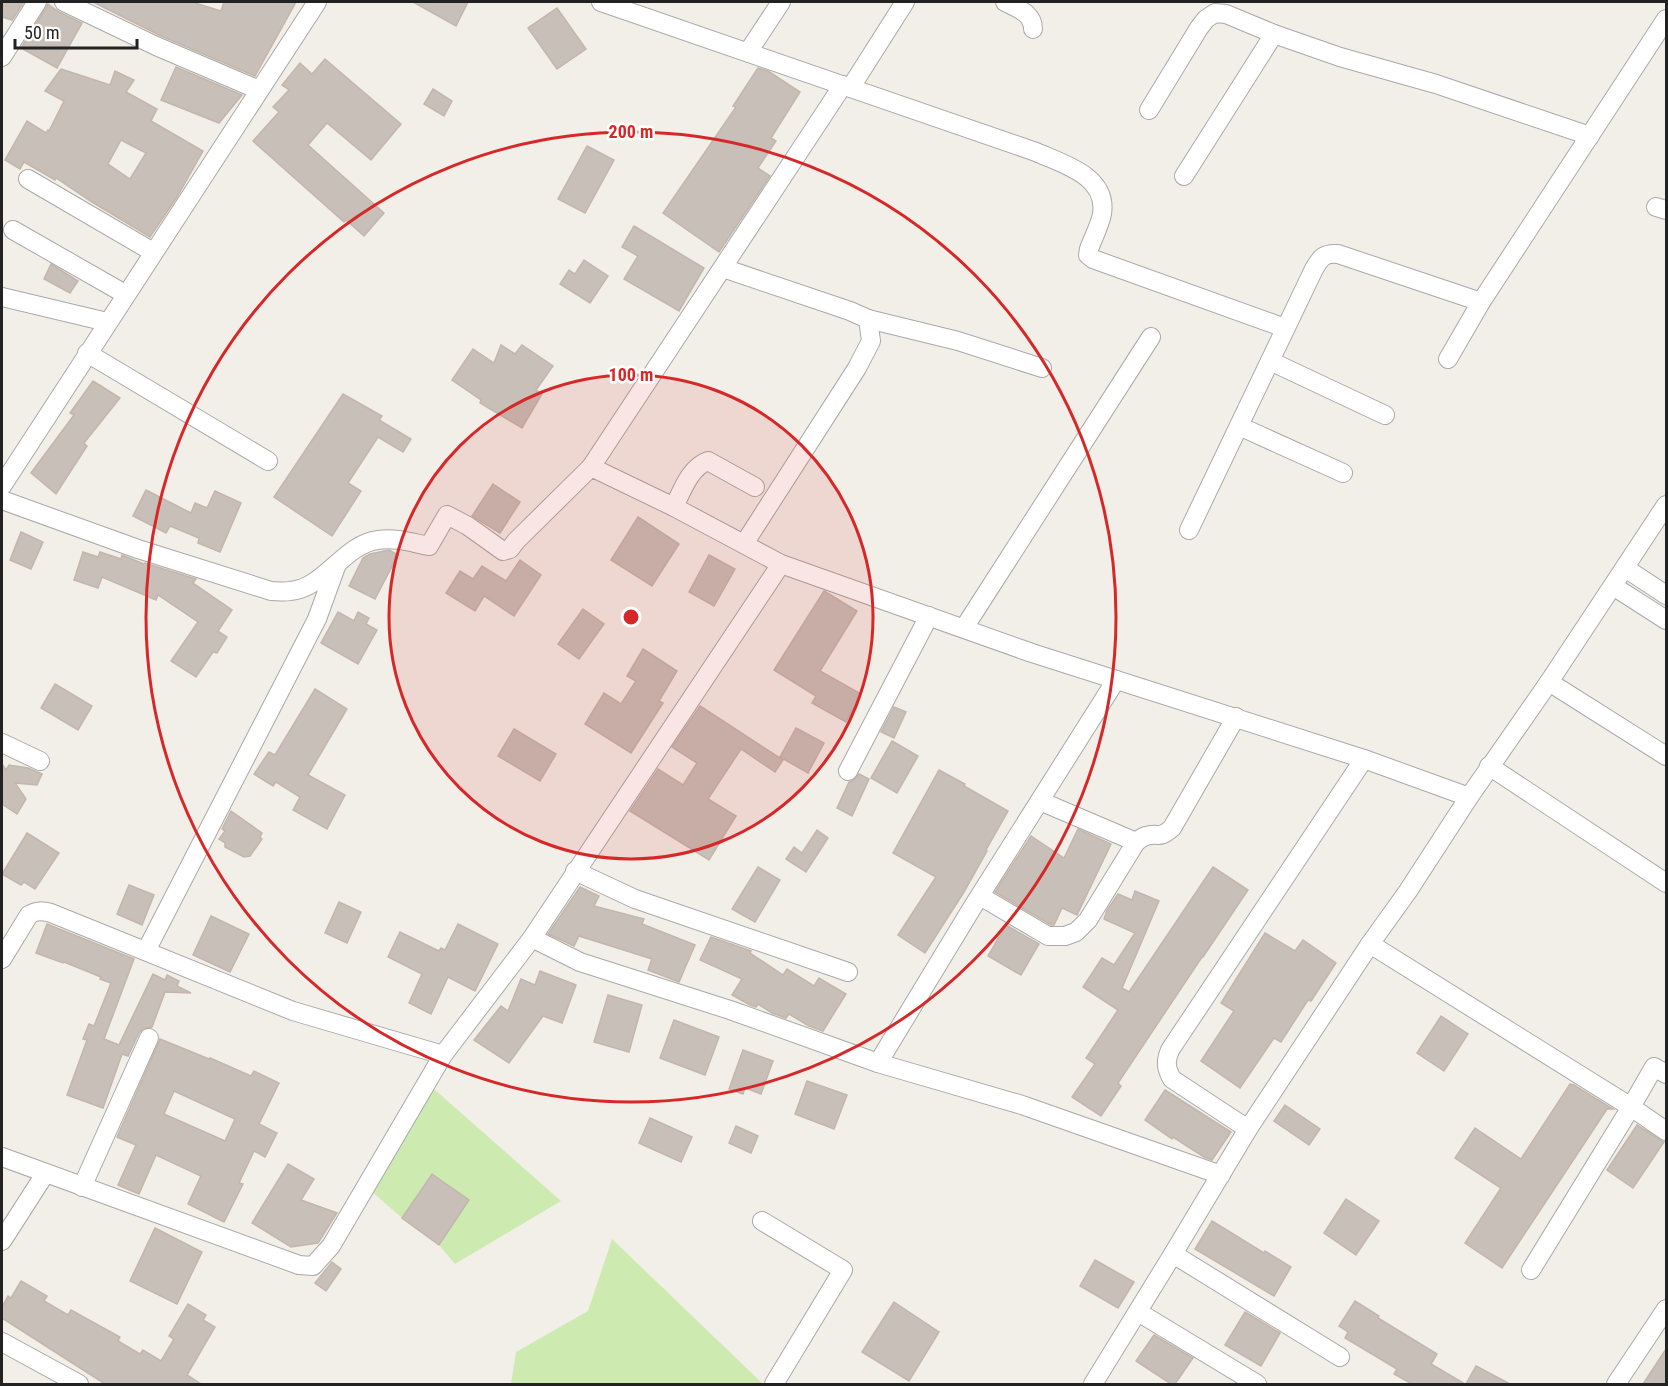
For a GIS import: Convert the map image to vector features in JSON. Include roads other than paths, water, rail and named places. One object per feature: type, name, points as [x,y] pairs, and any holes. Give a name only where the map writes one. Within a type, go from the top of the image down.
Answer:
[{"type":"street","points":[[2,57],[36,2]]},
{"type":"street","points":[[64,2],[156,46],[259,90]]},
{"type":"street","points":[[601,2],[1036,152],[1079,171],[1092,182],[1101,196],[1102,213],[1088,255],[1286,328]]},
{"type":"street","points":[[748,52],[781,2]]},
{"type":"street","points":[[2,500],[138,549],[271,591],[291,591],[311,583],[361,545],[376,540],[392,539],[429,546],[447,515],[468,526],[502,550],[510,549],[591,467],[723,268],[906,2]]},
{"type":"street","points":[[1005,2],[1029,15],[1033,21],[1033,29]]},
{"type":"street","points":[[2,486],[314,3]]},
{"type":"street","points":[[1149,110],[1199,28],[1215,13],[1226,14],[1274,34],[1368,66],[1436,84],[1590,136]]},
{"type":"street","points":[[1448,359],[1481,302],[1666,19]]},
{"type":"street","points":[[1184,177],[1274,34]]},
{"type":"street","points":[[28,180],[153,252]]},
{"type":"street","points":[[13,230],[125,294]]},
{"type":"street","points":[[1189,530],[1321,258],[1329,253],[1338,255],[1481,302]]},
{"type":"street","points":[[723,268],[868,319],[958,341],[1042,368]]},
{"type":"street","points":[[2,297],[107,322]]},
{"type":"street","points":[[744,544],[857,368],[871,341],[868,319]]},
{"type":"street","points":[[964,628],[1151,337]]},
{"type":"street","points":[[87,353],[268,461]]},
{"type":"street","points":[[1270,361],[1385,416]]},
{"type":"street","points":[[1239,426],[1343,473]]},
{"type":"street","points":[[674,507],[694,470],[708,460],[755,487]]},
{"type":"street","points":[[591,467],[674,507],[781,564],[1032,653],[1364,759],[1469,797]]},
{"type":"street","points":[[1093,1384],[1248,1129],[1469,797],[1614,586],[1666,505]]},
{"type":"street","points":[[146,951],[317,619],[337,564]]},
{"type":"street","points":[[2,1157],[299,1265],[314,1266],[331,1246],[443,1055],[532,938],[781,564]]},
{"type":"street","points":[[1625,568],[1666,595]]},
{"type":"street","points":[[1614,586],[1666,620]]},
{"type":"street","points":[[848,771],[929,616]]},
{"type":"street","points":[[878,1063],[1116,680]]},
{"type":"street","points":[[1549,682],[1666,756]]},
{"type":"street","points":[[980,896],[1048,936],[1065,936],[1076,932],[1088,920],[1136,842],[1146,836],[1164,834],[1172,828],[1236,717]]},
{"type":"street","points":[[2,743],[40,761]]},
{"type":"street","points":[[1248,1129],[1172,1079],[1167,1070],[1166,1061],[1170,1050],[1364,759]]},
{"type":"street","points":[[1490,766],[1666,883]]},
{"type":"street","points":[[1040,801],[1136,842]]},
{"type":"street","points":[[575,871],[635,899],[848,972]]},
{"type":"street","points":[[2,959],[29,915],[40,910],[293,1011],[443,1055]]},
{"type":"street","points":[[532,938],[580,962],[730,1010],[878,1063],[1022,1105],[1221,1175]]},
{"type":"street","points":[[1370,944],[1666,1131]]},
{"type":"street","points":[[82,1187],[150,1038]]},
{"type":"street","points":[[1531,1270],[1654,1067],[1666,1074]]},
{"type":"street","points":[[2,1241],[45,1174]]},
{"type":"street","points":[[762,1221],[843,1270],[774,1384]]},
{"type":"street","points":[[1173,1254],[1340,1357]]},
{"type":"street","points":[[1616,1384],[1666,1309]]},
{"type":"street","points":[[1138,1312],[1257,1384]]},
{"type":"street","points":[[2,1342],[80,1384]]}]
